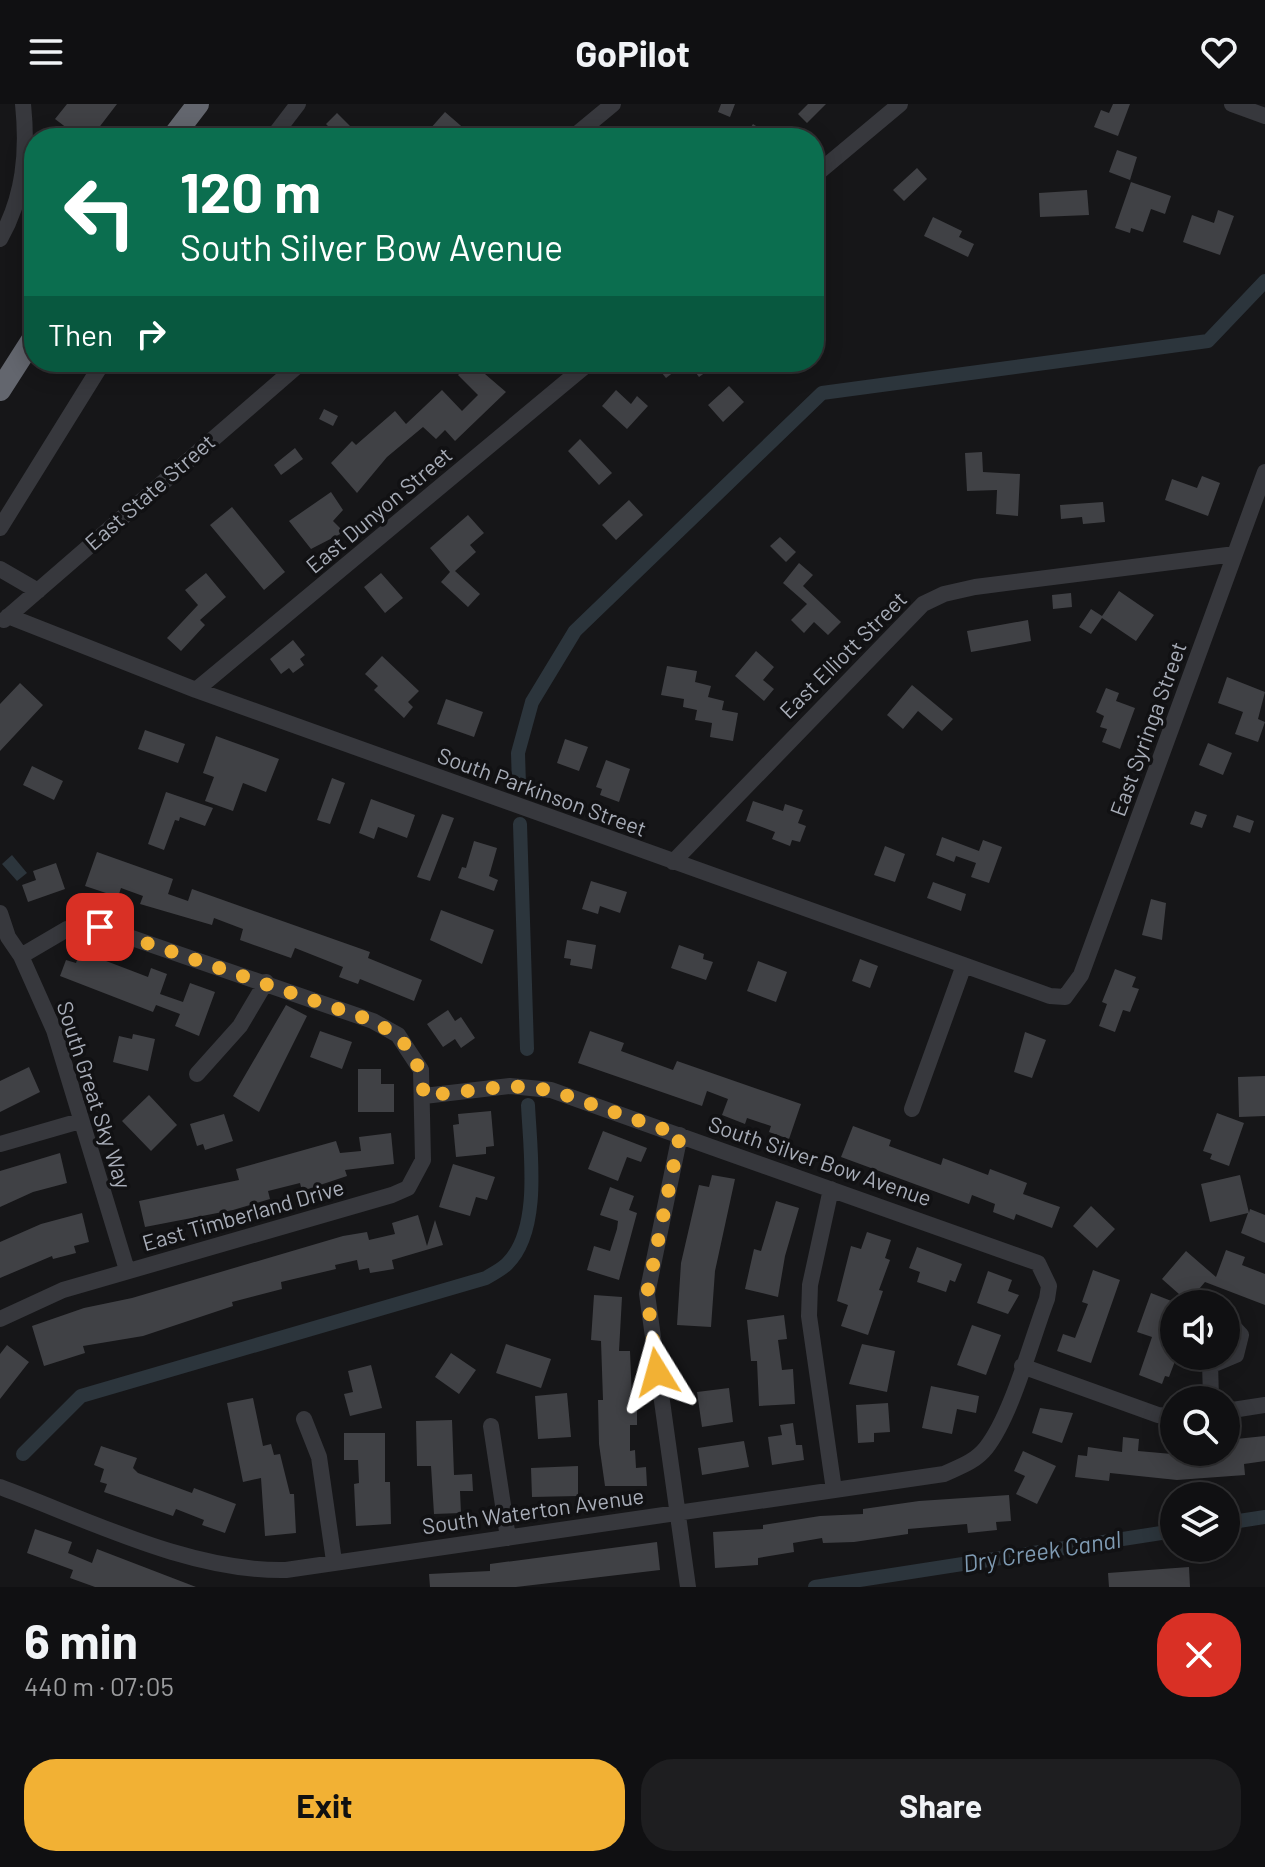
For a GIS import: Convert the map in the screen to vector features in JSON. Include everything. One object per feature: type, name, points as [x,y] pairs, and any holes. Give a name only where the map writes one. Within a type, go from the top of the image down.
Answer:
[{"type":"highway","points":[[180,128],[198,104]]},
{"type":"highway","points":[[0,390],[24,353]]},
{"type":"street","points":[[23,104],[25,128]]},
{"type":"street","points":[[280,128],[298,104]]},
{"type":"street","points":[[584,128],[613,104]]},
{"type":"street","points":[[824,168],[900,104]]},
{"type":"street","points":[[1232,104],[1265,116]]},
{"type":"street","points":[[0,239],[22,184],[24,160]]},
{"type":"street","points":[[0,528],[97,372]]},
{"type":"street","name":"East State Street","points":[[4,620],[290,372]]},
{"type":"street","name":"East Dunyon Street","points":[[196,690],[578,372]]},
{"type":"street","name":"East Syringa Street","points":[[1065,997],[1081,975],[1265,472]]},
{"type":"street","name":"East Elliott Street","points":[[673,862],[923,604],[944,594],[975,587],[1235,554]]},
{"type":"street","points":[[0,569],[38,591]]},
{"type":"street","name":"South Parkinson Street","points":[[4,620],[1050,996],[1065,997]]},
{"type":"street","name":"South Great Sky Way","points":[[0,913],[4,935],[21,956],[54,1030],[127,1270]]},
{"type":"street","points":[[21,956],[67,929],[100,927],[266,982],[373,1021],[398,1035],[421,1070],[424,1096]]},
{"type":"street","points":[[912,1109],[964,965]]},
{"type":"street","points":[[197,1074],[240,1026],[266,982]]},
{"type":"street","name":"South Silver Bow Avenue","points":[[424,1096],[510,1086],[551,1090],[1038,1263],[1049,1286],[1047,1299],[1022,1366]]},
{"type":"street","name":"East Timberland Drive","points":[[0,1319],[42,1297],[408,1188],[423,1160],[424,1096]]},
{"type":"street","points":[[0,1144],[80,1121]]},
{"type":"street","points":[[680,1135],[647,1294],[688,1587]]},
{"type":"street","points":[[831,1189],[810,1285],[809,1316],[834,1490]]},
{"type":"street","points":[[1022,1366],[1160,1415]]},
{"type":"street","name":"South Waterton Avenue","points":[[0,1487],[215,1565],[258,1570],[508,1538],[944,1474],[970,1462],[985,1450],[1001,1424],[1022,1366]]},
{"type":"street","points":[[1240,1409],[1265,1405]]},
{"type":"street","points":[[304,1419],[319,1457],[334,1561]]},
{"type":"street","points":[[491,1426],[508,1538]]},
{"type":"shaded area","points":[[12,855],[27,873],[17,881],[2,864]]},
{"type":"building","points":[[67,104],[117,104],[99,128],[67,128],[55,119]]},
{"type":"building","points":[[721,104],[735,104],[730,117],[718,112]]},
{"type":"building","points":[[808,104],[826,104],[807,123],[798,114]]},
{"type":"building","points":[[1113,104],[1130,104],[1118,136],[1094,127],[1101,110],[1109,113]]},
{"type":"building","points":[[445,112],[463,128],[431,128]]},
{"type":"building","points":[[337,113],[352,128],[330,128],[326,124]]},
{"type":"building","points":[[1117,150],[1137,157],[1130,180],[1109,172]]},
{"type":"building","points":[[917,168],[927,179],[904,201],[893,190]]},
{"type":"building","points":[[1131,182],[1171,196],[1165,214],[1151,209],[1143,232],[1131,228],[1130,233],[1115,228]]},
{"type":"building","points":[[1087,190],[1089,215],[1040,217],[1039,193]]},
{"type":"building","points":[[1218,210],[1234,216],[1220,255],[1183,242],[1192,215],[1214,223]]},
{"type":"building","points":[[933,217],[962,231],[959,237],[974,244],[968,257],[924,236]]},
{"type":"building","points":[[461,372],[483,372],[506,392],[455,441],[445,430],[436,439],[423,427],[387,457],[357,493],[331,463],[352,441],[356,445],[395,411],[406,424],[442,390],[462,411],[478,395],[458,375]]},
{"type":"building","points":[[729,386],[744,402],[723,422],[708,405]]},
{"type":"building","points":[[616,390],[631,404],[637,396],[648,406],[627,429],[602,406]]},
{"type":"building","points":[[324,409],[338,416],[333,426],[319,419]]},
{"type":"building","points":[[580,439],[612,473],[599,485],[568,451]]},
{"type":"building","points":[[295,448],[303,459],[281,475],[274,465]]},
{"type":"building","points":[[982,452],[983,472],[1020,474],[1018,516],[996,514],[997,490],[967,491],[965,453]]},
{"type":"building","points":[[1202,476],[1220,483],[1208,516],[1165,500],[1172,479],[1197,488]]},
{"type":"building","points":[[331,492],[343,510],[333,521],[344,532],[311,549],[289,521]]},
{"type":"building","points":[[629,500],[643,515],[616,540],[602,525]]},
{"type":"building","points":[[1103,502],[1105,522],[1083,524],[1082,517],[1061,519],[1060,505]]},
{"type":"building","points":[[232,507],[285,572],[264,590],[210,525]]},
{"type":"building","points":[[468,515],[484,533],[470,545],[476,552],[455,571],[480,594],[468,607],[441,582],[450,572],[430,548]]},
{"type":"building","points":[[780,537],[796,552],[786,562],[770,546]]},
{"type":"building","points":[[799,563],[813,575],[803,586],[841,622],[828,635],[814,622],[804,633],[791,620],[807,604],[783,583]]},
{"type":"building","points":[[206,573],[226,597],[200,620],[205,625],[181,651],[167,638],[198,605],[185,590]]},
{"type":"building","points":[[381,573],[403,598],[385,613],[364,587]]},
{"type":"building","points":[[1119,591],[1154,615],[1136,641],[1102,618],[1091,634],[1079,627],[1091,609],[1102,616]]},
{"type":"building","points":[[1071,593],[1072,607],[1053,609],[1052,595]]},
{"type":"building","points":[[1028,620],[1031,641],[971,652],[967,631]]},
{"type":"building","points":[[293,640],[305,655],[300,659],[304,665],[293,673],[289,668],[281,674],[270,659]]},
{"type":"building","points":[[756,651],[774,667],[763,680],[774,689],[764,701],[735,676]]},
{"type":"building","points":[[382,656],[419,691],[408,702],[413,707],[404,718],[374,690],[378,686],[365,674]]},
{"type":"building","points":[[667,666],[697,671],[695,682],[711,686],[708,697],[724,701],[722,710],[738,713],[733,741],[710,737],[712,723],[695,720],[697,710],[683,707],[684,699],[661,695]]},
{"type":"building","points":[[1227,677],[1265,692],[1258,719],[1265,722],[1258,742],[1235,734],[1243,712],[1218,703]]},
{"type":"building","points":[[20,683],[43,705],[0,751],[0,704]]},
{"type":"building","points":[[912,685],[953,719],[942,731],[918,711],[903,729],[887,715]]},
{"type":"building","points":[[1106,688],[1119,693],[1116,701],[1135,708],[1120,749],[1102,742],[1107,729],[1100,727],[1104,716],[1096,712]]},
{"type":"building","points":[[446,699],[483,712],[474,737],[437,724]]},
{"type":"building","points":[[145,730],[185,744],[178,763],[138,749]]},
{"type":"building","points":[[216,736],[279,759],[266,792],[243,783],[233,811],[205,801],[214,777],[203,773]]},
{"type":"building","points":[[565,739],[588,747],[579,771],[557,763]]},
{"type":"building","points":[[1208,743],[1232,753],[1223,775],[1199,765]]},
{"type":"building","points":[[606,760],[630,769],[619,802],[600,795],[602,789],[596,787]]},
{"type":"building","points":[[32,766],[63,781],[54,800],[23,785]]},
{"type":"building","points":[[332,778],[345,783],[330,824],[317,820]]},
{"type":"building","points":[[166,792],[213,808],[205,826],[180,817],[179,821],[175,820],[164,850],[148,844]]},
{"type":"building","points":[[371,799],[415,815],[407,838],[378,827],[374,839],[359,833]]},
{"type":"building","points":[[753,801],[783,811],[785,804],[803,810],[798,823],[806,826],[800,842],[792,840],[790,846],[772,839],[775,832],[746,821]]},
{"type":"building","points":[[1195,811],[1207,815],[1202,828],[1190,824]]},
{"type":"building","points":[[442,814],[454,818],[430,881],[417,877]]},
{"type":"building","points":[[1237,815],[1254,821],[1250,833],[1233,827]]},
{"type":"building","points":[[942,837],[979,851],[983,840],[1002,847],[989,883],[971,877],[976,863],[956,856],[954,862],[936,855]]},
{"type":"building","points":[[474,841],[497,848],[489,876],[498,880],[494,891],[458,878],[462,867],[466,868]]},
{"type":"building","points":[[885,846],[905,854],[895,882],[874,875]]},
{"type":"building","points":[[97,852],[173,879],[168,894],[188,901],[192,889],[370,952],[368,958],[422,980],[414,1001],[360,979],[358,984],[339,977],[343,967],[295,948],[291,958],[240,940],[243,929],[214,918],[212,925],[140,904],[143,896],[121,888],[118,897],[85,886]]},
{"type":"building","points":[[56,863],[65,889],[28,902],[22,885],[36,880],[33,871]]},
{"type":"building","points":[[591,881],[627,892],[620,913],[600,906],[598,914],[582,909]]},
{"type":"building","points":[[933,882],[966,894],[961,911],[927,898]]},
{"type":"building","points":[[1151,899],[1166,903],[1162,940],[1142,935]]},
{"type":"building","points":[[441,910],[494,930],[482,964],[430,940]]},
{"type":"building","points":[[567,940],[596,945],[592,969],[570,965],[571,959],[564,958]]},
{"type":"building","points":[[679,945],[704,954],[703,959],[713,962],[706,980],[671,968]]},
{"type":"building","points":[[80,951],[148,977],[151,968],[167,974],[160,994],[183,1002],[190,983],[215,992],[199,1036],[175,1026],[180,1014],[156,1005],[153,1012],[60,976],[66,960],[76,963]]},
{"type":"building","points":[[860,959],[878,966],[870,988],[852,981]]},
{"type":"building","points":[[758,961],[787,972],[776,1002],[747,991]]},
{"type":"building","points":[[1115,969],[1136,977],[1132,987],[1139,989],[1130,1012],[1123,1010],[1115,1032],[1099,1026],[1107,1004],[1102,1002]]},
{"type":"building","points":[[286,1005],[307,1016],[259,1112],[233,1096]]},
{"type":"building","points":[[448,1010],[455,1021],[461,1017],[475,1038],[461,1048],[455,1039],[443,1047],[427,1024]]},
{"type":"building","points":[[320,1031],[352,1042],[342,1069],[310,1057]]},
{"type":"building","points":[[590,1031],[624,1043],[621,1051],[673,1070],[677,1061],[801,1104],[789,1139],[769,1132],[771,1126],[747,1118],[745,1124],[722,1115],[728,1099],[707,1091],[702,1106],[578,1063]]},
{"type":"building","points":[[1025,1032],[1046,1040],[1032,1078],[1014,1072]]},
{"type":"building","points":[[133,1034],[155,1039],[148,1071],[113,1062],[119,1036],[132,1039]]},
{"type":"building","points":[[29,1067],[40,1092],[0,1112],[0,1081]]},
{"type":"building","points":[[358,1069],[381,1069],[381,1084],[394,1084],[394,1112],[358,1112]]},
{"type":"building","points":[[1265,1076],[1265,1116],[1239,1117],[1238,1077]]},
{"type":"building","points":[[149,1095],[177,1125],[151,1151],[122,1121]]},
{"type":"building","points":[[491,1111],[494,1146],[486,1147],[486,1154],[456,1157],[453,1125],[459,1124],[458,1114]]},
{"type":"building","points":[[1217,1113],[1244,1123],[1229,1166],[1210,1159],[1212,1154],[1203,1151]]},
{"type":"building","points":[[224,1114],[233,1141],[205,1150],[203,1144],[197,1146],[190,1124]]},
{"type":"building","points":[[853,1126],[891,1140],[889,1146],[941,1165],[943,1158],[988,1175],[990,1169],[1027,1183],[1023,1194],[1060,1207],[1052,1228],[1016,1214],[1014,1220],[993,1212],[995,1204],[972,1195],[969,1204],[841,1157]]},
{"type":"building","points":[[603,1131],[647,1148],[641,1162],[627,1157],[618,1181],[588,1169]]},
{"type":"building","points":[[391,1133],[394,1164],[345,1170],[347,1176],[302,1191],[300,1183],[268,1191],[270,1199],[233,1210],[145,1227],[139,1201],[239,1180],[236,1169],[336,1141],[340,1153],[361,1151],[359,1137]]},
{"type":"building","points":[[60,1153],[67,1183],[33,1192],[0,1207],[0,1171]]},
{"type":"building","points":[[453,1164],[495,1177],[487,1200],[476,1197],[470,1216],[439,1207]]},
{"type":"building","points":[[712,1175],[735,1179],[715,1271],[711,1327],[677,1325],[681,1263],[699,1185],[709,1187]]},
{"type":"building","points":[[1240,1175],[1249,1213],[1250,1209],[1265,1215],[1265,1243],[1241,1233],[1248,1213],[1210,1222],[1201,1184]]},
{"type":"building","points":[[610,1187],[634,1196],[629,1210],[637,1213],[619,1280],[587,1270],[594,1246],[610,1251],[617,1229],[618,1221],[600,1215]]},
{"type":"building","points":[[776,1201],[799,1208],[785,1256],[778,1297],[745,1289],[754,1249],[761,1251]]},
{"type":"building","points":[[1091,1206],[1115,1229],[1097,1248],[1073,1226]]},
{"type":"building","points":[[82,1213],[89,1242],[74,1246],[76,1253],[53,1259],[52,1256],[0,1278],[0,1242],[41,1224]]},
{"type":"building","points":[[418,1215],[427,1246],[435,1220],[443,1245],[392,1260],[394,1269],[370,1273],[369,1268],[359,1270],[357,1260],[335,1265],[336,1269],[281,1282],[282,1289],[232,1302],[233,1306],[143,1336],[83,1346],[85,1353],[44,1366],[32,1326],[84,1308],[132,1298],[343,1236],[367,1232],[369,1240],[395,1234],[392,1223]]},
{"type":"building","points":[[867,1232],[891,1240],[885,1258],[890,1260],[879,1290],[883,1291],[868,1335],[841,1326],[848,1305],[837,1301],[851,1246],[861,1249]]},
{"type":"building","points":[[917,1247],[962,1264],[955,1282],[950,1280],[946,1292],[917,1282],[920,1272],[909,1268]]},
{"type":"building","points":[[1226,1250],[1245,1257],[1242,1265],[1265,1274],[1265,1305],[1240,1295],[1240,1290],[1226,1290],[1205,1282],[1198,1290],[1174,1290],[1162,1279],[1186,1251],[1216,1277]]},
{"type":"building","points":[[1093,1270],[1120,1280],[1091,1363],[1057,1351],[1063,1334],[1075,1338],[1088,1304],[1082,1302]]},
{"type":"building","points":[[988,1271],[1012,1280],[1008,1291],[1019,1295],[1008,1314],[977,1303]]},
{"type":"building","points":[[1151,1293],[1160,1297],[1160,1370],[1172,1370],[1162,1384],[1139,1375],[1152,1337],[1137,1332]]},
{"type":"building","points":[[594,1295],[622,1297],[619,1351],[630,1351],[632,1400],[637,1400],[637,1425],[630,1425],[630,1451],[635,1450],[636,1468],[646,1467],[647,1486],[605,1486],[599,1444],[598,1400],[603,1400],[601,1341],[591,1340]]},
{"type":"building","points":[[784,1315],[787,1339],[778,1340],[782,1370],[793,1369],[795,1404],[759,1406],[757,1361],[751,1361],[747,1320]]},
{"type":"building","points":[[972,1325],[1001,1335],[986,1375],[957,1365]]},
{"type":"building","points":[[506,1344],[551,1359],[541,1388],[496,1373]]},
{"type":"building","points":[[862,1344],[895,1351],[887,1392],[849,1384]]},
{"type":"building","points":[[7,1345],[29,1362],[0,1399],[0,1354]]},
{"type":"building","points":[[451,1353],[476,1370],[459,1394],[435,1377]]},
{"type":"building","points":[[371,1365],[382,1408],[350,1416],[344,1394],[353,1392],[348,1371]]},
{"type":"building","points":[[931,1386],[979,1396],[976,1413],[957,1409],[952,1434],[922,1428]]},
{"type":"building","points":[[729,1388],[733,1422],[702,1427],[697,1392]]},
{"type":"building","points":[[567,1393],[571,1437],[538,1439],[535,1396]]},
{"type":"building","points":[[253,1398],[263,1446],[271,1444],[274,1455],[280,1454],[290,1494],[294,1494],[296,1533],[265,1536],[261,1478],[243,1482],[227,1403]]},
{"type":"building","points":[[888,1403],[890,1432],[874,1433],[874,1442],[858,1443],[856,1405]]},
{"type":"building","points":[[1040,1408],[1073,1413],[1062,1443],[1032,1433]]},
{"type":"building","points":[[452,1420],[454,1475],[472,1474],[473,1491],[460,1491],[461,1513],[434,1514],[431,1466],[417,1466],[416,1421]]},
{"type":"building","points":[[793,1423],[796,1445],[802,1445],[804,1460],[772,1465],[768,1437],[782,1435],[780,1425]]},
{"type":"building","points":[[344,1433],[385,1433],[385,1482],[390,1482],[391,1524],[356,1526],[354,1484],[359,1483],[358,1460],[344,1460]]},
{"type":"building","points":[[1265,1436],[1265,1461],[1244,1464],[1245,1475],[1177,1480],[1110,1473],[1109,1481],[1075,1477],[1078,1455],[1087,1456],[1088,1447],[1122,1452],[1123,1437],[1139,1439],[1138,1451],[1160,1453],[1160,1466],[1240,1466],[1240,1439]]},
{"type":"building","points":[[744,1441],[749,1467],[702,1475],[698,1448]]},
{"type":"building","points":[[101,1446],[137,1458],[133,1468],[138,1473],[192,1493],[194,1488],[236,1504],[225,1533],[202,1525],[204,1520],[176,1509],[173,1516],[104,1492],[107,1484],[100,1482],[104,1469],[94,1465]]},
{"type":"building","points":[[1023,1451],[1056,1466],[1037,1504],[1016,1494],[1025,1476],[1014,1471]]},
{"type":"building","points":[[578,1466],[578,1496],[532,1497],[531,1468]]},
{"type":"building","points":[[1009,1495],[1011,1521],[996,1522],[997,1530],[968,1533],[967,1524],[908,1529],[908,1534],[854,1542],[823,1543],[822,1538],[793,1543],[794,1552],[758,1558],[758,1565],[715,1568],[713,1532],[763,1529],[763,1525],[820,1516],[863,1514],[863,1509],[919,1501]]},
{"type":"building","points":[[35,1529],[72,1542],[68,1553],[92,1563],[97,1549],[196,1587],[95,1587],[70,1578],[73,1570],[27,1553]]},
{"type":"building","points":[[657,1542],[660,1570],[516,1587],[430,1587],[429,1574],[490,1571],[490,1564]]},
{"type":"building","points":[[1189,1567],[1190,1587],[1109,1587],[1108,1573]]},
{"type":"waterway","points":[[519,785],[518,753],[532,702],[575,631],[822,393],[1208,341],[1265,281]]},
{"type":"waterway","points":[[520,824],[527,1049]]},
{"type":"waterway","points":[[23,1454],[81,1396],[486,1278],[502,1268],[518,1249],[530,1211],[528,1105]]},
{"type":"waterway","name":"Dry Creek Canal","points":[[1240,1521],[1265,1517]]},
{"type":"waterway","name":"Dry Creek Canal","points":[[815,1587],[1160,1533]]},
{"type":"route","points":[[100,927],[373,1021],[398,1035],[411,1051],[421,1070],[424,1096],[526,1086],[575,1097],[680,1135],[647,1294],[657,1372]]}]
